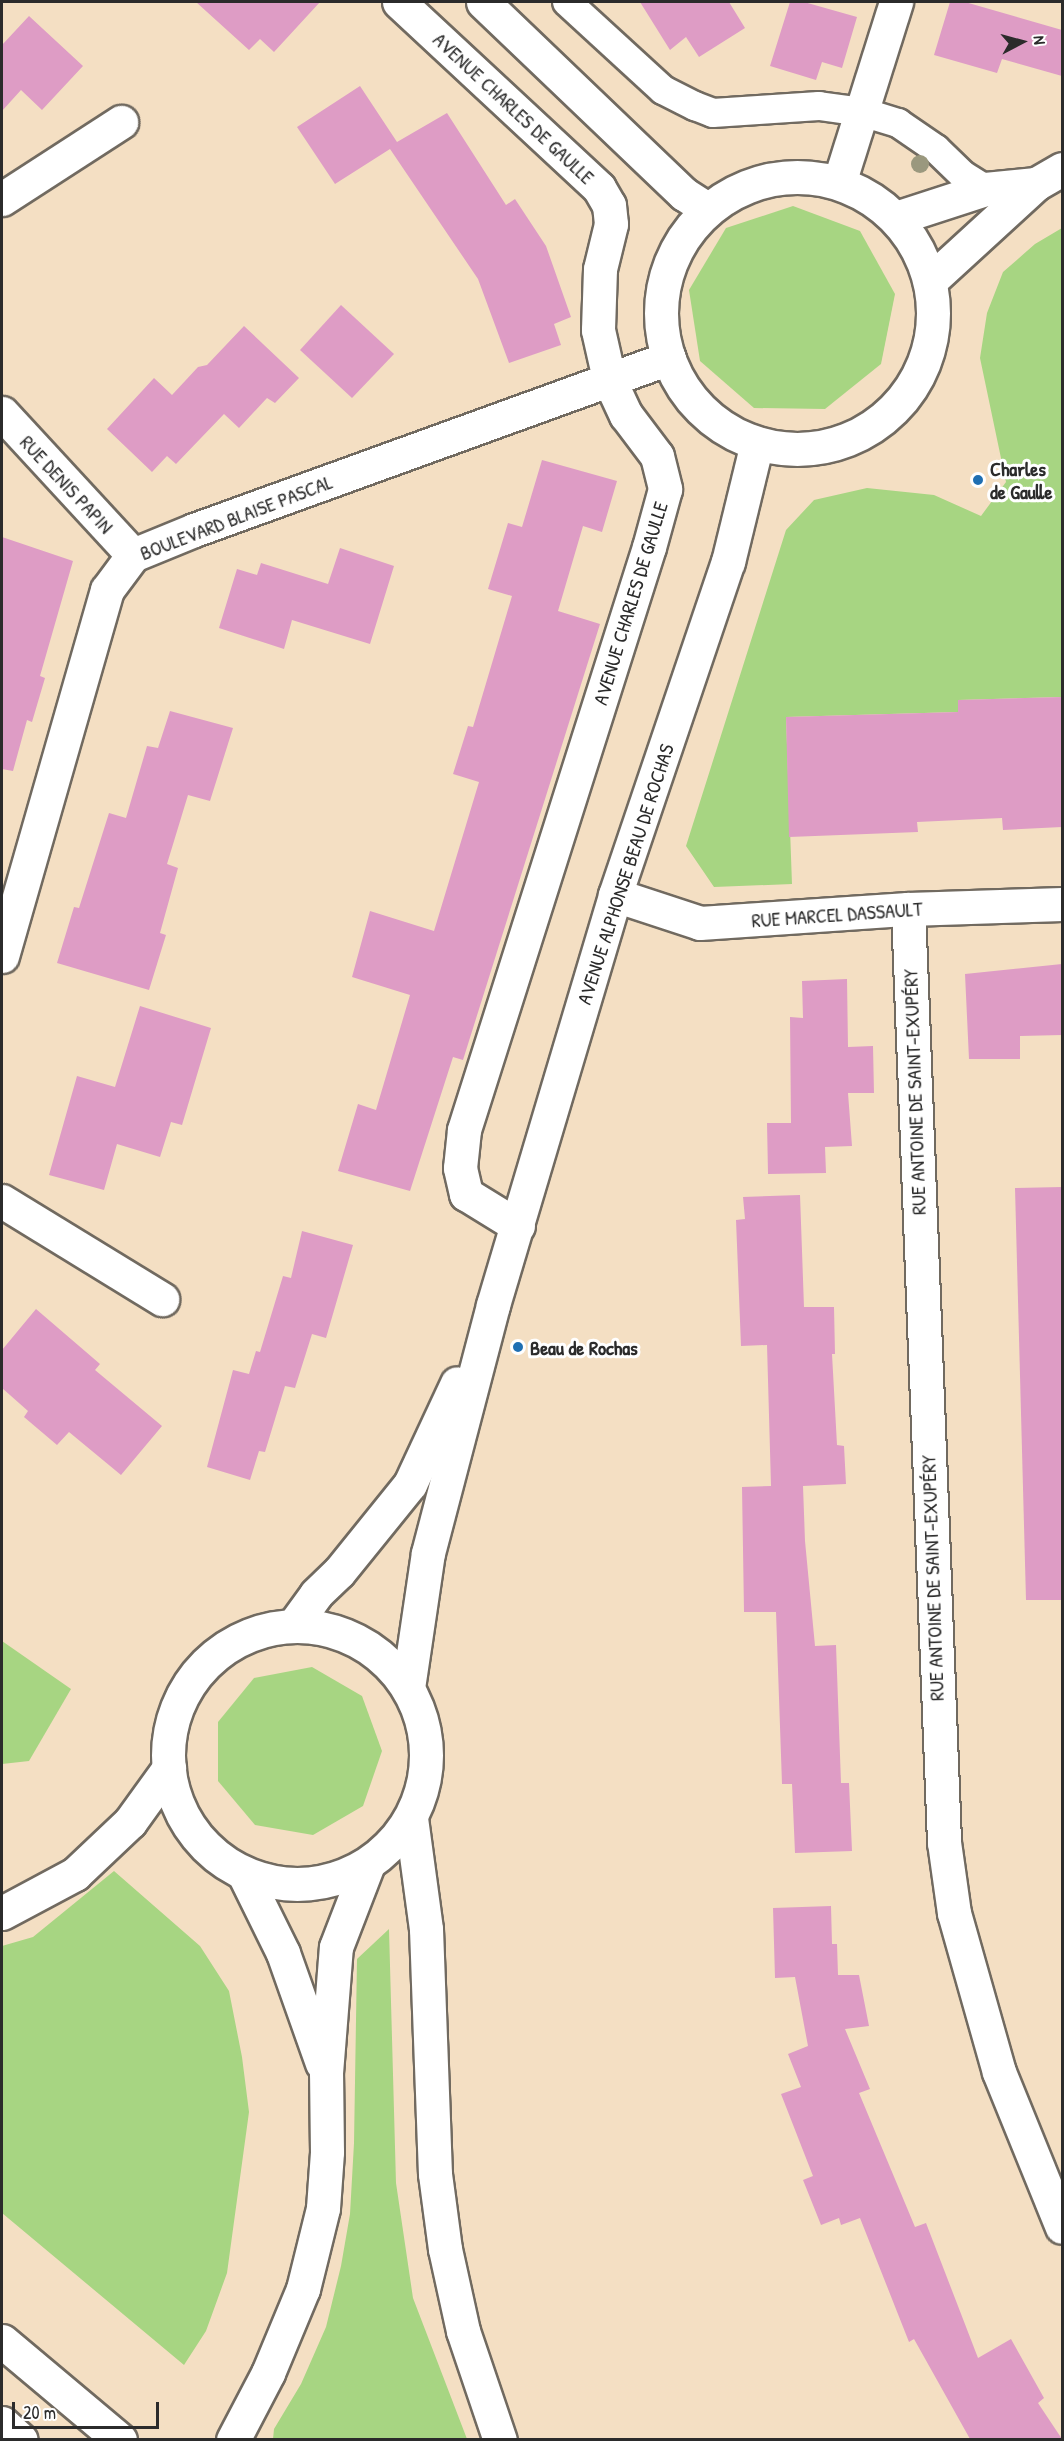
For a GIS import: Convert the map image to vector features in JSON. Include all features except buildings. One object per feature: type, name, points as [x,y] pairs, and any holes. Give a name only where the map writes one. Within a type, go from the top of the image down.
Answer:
[{"type":"main road","name":"AVENUE CHARLES DE GAULLE","points":[[399,2],[599,188],[609,205],[611,224],[600,269],[598,330],[609,379],[626,416],[657,456],[664,489],[649,547],[464,1130],[460,1168],[466,1194],[518,1226]]},
{"type":"main road","points":[[483,2],[684,194],[707,209]]},
{"type":"main road","points":[[839,183],[896,2]]},
{"type":"main road","points":[[2,199],[121,122]]},
{"type":"main road","points":[[801,176],[839,183],[872,198],[896,218],[915,244],[930,280],[934,321],[928,353],[918,378],[893,411],[865,432],[829,447],[798,450],[758,443],[711,420],[689,398],[669,358],[661,326],[662,292],[666,276],[682,239],[707,209],[734,191],[765,180],[801,176]]},
{"type":"main road","points":[[896,218],[985,189],[1049,177]]},
{"type":"main road","points":[[930,280],[998,216],[1049,177]]},
{"type":"main road","name":"BOULEVARD BLAISE PASCAL","points":[[2,956],[107,590],[133,555],[194,530],[669,358]]},
{"type":"main road","name":"RUE DENIS PAPIN","points":[[2,413],[133,555]]},
{"type":"main road","name":"AVENUE ALPHONSE BEAU DE ROCHAS","points":[[408,1688],[428,1553],[493,1305],[615,895],[728,562],[758,443]]},
{"type":"main road","name":"RUE MARCEL DASSAULT","points":[[615,895],[700,923],[908,909],[1062,904]]},
{"type":"main road","name":"RUE ANTOINE DE SAINT-EXUPÉRY","points":[[908,909],[944,1842],[954,1912],[999,2072],[1062,2227]]},
{"type":"main road","points":[[2,1201],[162,1299]]},
{"type":"main road","name":"AVENUE ALPHONSE BEAU DE ROCHAS","points":[[292,1626],[410,1484],[493,1305]]},
{"type":"main road","points":[[292,1626],[338,1632],[379,1654],[408,1688],[422,1719],[427,1753],[423,1787],[411,1818],[392,1844],[368,1864],[328,1881],[285,1885],[244,1874],[216,1856],[192,1831],[176,1801],[169,1768],[174,1715],[186,1689],[214,1656],[251,1634],[292,1626]]},
{"type":"main road","points":[[2,1913],[75,1874],[130,1822],[169,1768]]},
{"type":"main road","points":[[411,1818],[426,1929],[435,2174],[445,2249],[463,2331],[500,2439]]},
{"type":"main road","points":[[233,2439],[268,2373],[303,2289],[323,2208],[327,2152],[326,2073],[336,1947],[368,1864]]},
{"type":"main road","points":[[244,1874],[283,1953],[326,2073]]},
{"type":"main road","points":[[2,2342],[120,2439]]},
{"type":"main road","points":[[2,2423],[21,2439]]},
{"type":"lane","points":[[567,2],[663,90],[713,113],[819,106],[862,112],[898,123],[936,149],[963,175],[985,189]]},
{"type":"green space","points":[[793,206],[860,231],[895,294],[881,364],[825,409],[754,408],[700,361],[689,290],[726,228]]},
{"type":"green space","points":[[1062,228],[1062,697],[958,700],[958,712],[786,717],[792,884],[714,887],[686,846],[786,530],[814,500],[867,488],[934,495],[981,516],[1006,482],[980,358],[987,313],[1003,272],[1035,244]]},
{"type":"green space","points":[[2,1641],[71,1689],[29,1761],[2,1764]]},
{"type":"green space","points":[[312,1667],[362,1696],[382,1751],[363,1806],[313,1835],[255,1825],[218,1781],[218,1722],[254,1678]]},
{"type":"green space","points":[[114,1871],[200,1946],[229,1991],[242,2057],[249,2112],[227,2273],[206,2331],[184,2365],[2,2213],[2,1946],[33,1937]]},
{"type":"green space","points":[[389,1929],[396,2183],[413,2298],[467,2439],[273,2439],[274,2429],[301,2384],[326,2327],[341,2266],[350,2214],[354,2143],[357,1959]]},
{"type":"place","name":"Charles de Gaulle","points":[[978,480]]},
{"type":"place","name":"Beau de Rochas","points":[[518,1347]]}]
